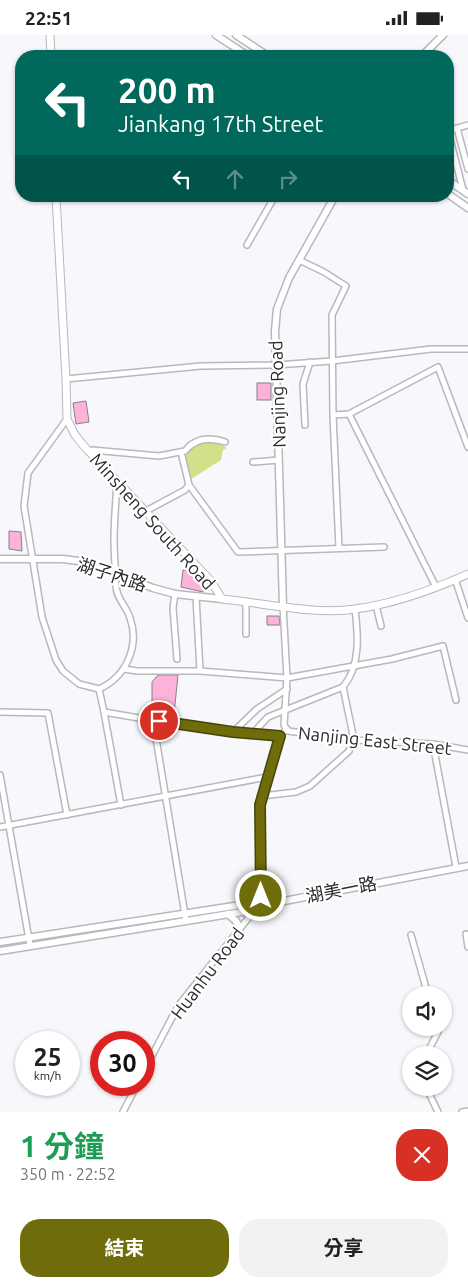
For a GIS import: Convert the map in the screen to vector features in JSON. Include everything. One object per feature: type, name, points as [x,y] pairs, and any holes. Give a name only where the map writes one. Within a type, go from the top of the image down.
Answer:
[{"type":"main road","points":[[50,35],[51,50]]},
{"type":"main road","name":"Minsheng South Road","points":[[56,202],[67,419],[75,435],[89,452],[211,581],[222,599],[327,610],[355,609],[399,601],[468,574]]},
{"type":"street","points":[[216,35],[239,50]]},
{"type":"street","points":[[236,35],[259,50]]},
{"type":"street","points":[[428,50],[443,35]]},
{"type":"street","points":[[454,129],[468,125]]},
{"type":"street","points":[[457,128],[468,169]]},
{"type":"street","points":[[454,153],[465,192]]},
{"type":"street","points":[[454,184],[465,192]]},
{"type":"street","points":[[454,198],[468,208]]},
{"type":"street","points":[[247,245],[272,202]]},
{"type":"street","name":"Nanjing Road","points":[[283,606],[283,549],[276,365],[277,309],[289,278],[332,202]]},
{"type":"street","points":[[299,260],[324,272],[346,286],[332,315],[339,548]]},
{"type":"street","points":[[66,379],[192,367],[276,365],[332,361],[431,349],[468,349]]},
{"type":"street","points":[[305,425],[303,384],[310,362]]},
{"type":"street","points":[[334,415],[349,414],[438,367],[468,447]]},
{"type":"street","points":[[349,414],[436,587]]},
{"type":"street","points":[[67,419],[28,473],[24,506],[42,617],[56,660],[63,671],[79,684],[99,689],[114,681],[124,669],[131,652],[133,635],[130,618],[116,589],[117,573],[114,563],[114,538],[118,482]]},
{"type":"street","points":[[89,452],[92,450],[159,456],[185,451],[190,444],[202,440],[215,439],[225,442]]},
{"type":"street","points":[[181,452],[189,485],[238,552],[384,547]]},
{"type":"street","points":[[253,462],[279,460]]},
{"type":"street","points":[[146,511],[186,490],[189,485]]},
{"type":"street","name":"湖子內路","points":[[0,559],[63,559],[86,562],[175,594],[222,599]]},
{"type":"street","points":[[455,579],[468,618]]},
{"type":"street","points":[[175,594],[173,608],[177,659]]},
{"type":"street","points":[[196,597],[200,671]]},
{"type":"street","points":[[246,602],[246,634]]},
{"type":"street","points":[[376,605],[381,626]]},
{"type":"street","name":"Nanjing East Street","points":[[283,606],[287,678],[287,709],[284,725],[288,731],[354,741],[433,744],[468,750]]},
{"type":"street","points":[[253,733],[268,717],[343,687],[352,677],[358,635],[355,609]]},
{"type":"street","points":[[124,669],[136,671],[200,671],[287,678],[354,667],[443,646],[456,700]]},
{"type":"street","points":[[262,796],[296,792],[310,786],[349,751],[354,741],[343,687]]},
{"type":"street","points":[[99,689],[121,805]]},
{"type":"street","points":[[233,732],[256,709],[287,689]]},
{"type":"street","points":[[0,712],[48,713],[66,815]]},
{"type":"street","points":[[104,712],[233,732],[280,736]]},
{"type":"street","points":[[153,720],[186,921]]},
{"type":"street","points":[[258,906],[261,896],[260,805],[280,736],[287,729]]},
{"type":"street","points":[[433,744],[456,867]]},
{"type":"street","points":[[0,775],[30,945]]},
{"type":"street","points":[[0,827],[267,777]]},
{"type":"street","name":"湖美一路","points":[[0,942],[185,913],[258,906],[468,865]]},
{"type":"street","name":"Huanhu Road","points":[[155,1050],[178,1006],[258,906]]},
{"type":"street","points":[[0,951],[228,914],[247,907]]},
{"type":"street","points":[[228,914],[236,921],[240,928]]},
{"type":"street","points":[[466,934],[468,947]]},
{"type":"street","points":[[411,935],[425,986]]},
{"type":"street","points":[[122,1112],[131,1096]]},
{"type":"street","points":[[430,1096],[438,1112]]},
{"type":"street","points":[[462,1112],[468,1111]]},
{"type":"green space","points":[[203,441],[215,441],[227,448],[223,450],[221,460],[191,479],[184,454],[191,445]]},
{"type":"building","points":[[257,383],[271,383],[271,400],[257,400]]},
{"type":"building","points":[[86,401],[89,422],[76,424],[73,403]]},
{"type":"building","points":[[9,531],[21,532],[22,551],[9,549]]},
{"type":"building","points":[[183,570],[188,570],[203,587],[203,592],[181,587]]},
{"type":"building","points":[[267,616],[279,616],[280,625],[267,625]]},
{"type":"building","points":[[158,675],[178,675],[174,714],[152,714],[152,682]]},
{"type":"route","points":[[159,721],[191,727],[280,736],[260,805],[261,896]]}]
